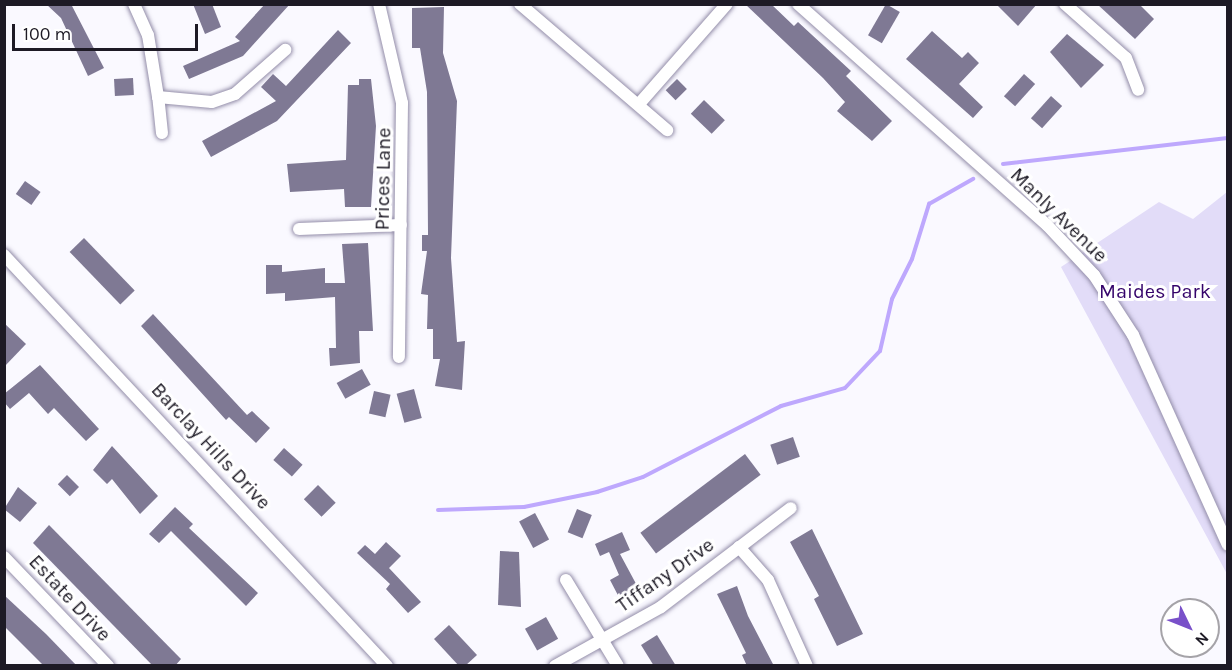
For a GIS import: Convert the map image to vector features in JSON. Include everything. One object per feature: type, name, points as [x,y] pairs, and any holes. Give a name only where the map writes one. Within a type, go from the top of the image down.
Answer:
[{"type":"street","points":[[134,4],[148,35],[162,133]]},
{"type":"street","name":"Prices Lane","points":[[379,4],[402,104],[399,357]]},
{"type":"street","points":[[520,4],[667,130]]},
{"type":"street","points":[[639,104],[727,4]]},
{"type":"street","name":"Manly Avenue","points":[[798,4],[1047,225],[1094,275],[1133,335],[1227,545]]},
{"type":"street","points":[[1065,4],[1126,58],[1138,90]]},
{"type":"street","points":[[158,97],[212,102],[235,94],[285,50]]},
{"type":"street","points":[[299,229],[401,225]]},
{"type":"street","name":"Barclay Hills Drive","points":[[4,255],[387,666]]},
{"type":"street","name":"Tiffany Drive","points":[[555,666],[661,607],[791,508]]},
{"type":"street","points":[[739,548],[771,586],[807,666]]},
{"type":"street","name":"Estate Drive","points":[[4,556],[108,666]]},
{"type":"street","points":[[566,580],[618,666]]},
{"type":"green space","name":"Maides Park","points":[[1227,192],[1227,574],[1061,267],[1159,202],[1193,219]]},
{"type":"building","points":[[46,4],[71,4],[104,68],[88,76],[61,18]]},
{"type":"building","points":[[193,4],[212,4],[221,27],[205,34]]},
{"type":"building","points":[[265,4],[290,4],[243,56],[189,79],[183,66],[240,41],[235,37]]},
{"type":"building","points":[[745,4],[771,4],[794,26],[798,22],[851,71],[846,76],[892,121],[872,141],[837,111],[845,102],[823,78]]},
{"type":"building","points":[[886,4],[900,12],[882,43],[868,35]]},
{"type":"building","points":[[996,4],[1037,4],[1018,26]]},
{"type":"building","points":[[1097,4],[1139,4],[1154,19],[1135,39]]},
{"type":"building","points":[[444,7],[443,53],[457,101],[451,258],[457,342],[465,341],[462,390],[435,386],[440,359],[433,359],[433,329],[427,329],[428,295],[421,294],[427,251],[422,251],[422,235],[428,235],[427,92],[420,48],[412,48],[412,8]]},
{"type":"building","points":[[338,30],[351,43],[277,121],[211,157],[202,141],[276,101],[261,87],[273,74],[286,86]]},
{"type":"building","points":[[932,31],[962,58],[968,52],[979,63],[959,84],[983,107],[973,118],[906,59]]},
{"type":"building","points":[[1067,34],[1104,65],[1081,88],[1050,52]]},
{"type":"building","points":[[1024,74],[1035,84],[1015,106],[1004,96]]},
{"type":"building","points":[[133,78],[134,95],[115,96],[114,79]]},
{"type":"building","points":[[359,79],[371,79],[376,126],[371,207],[345,207],[344,189],[290,192],[287,164],[346,160],[348,85],[359,85]]},
{"type":"building","points":[[677,79],[687,89],[676,100],[666,90]]},
{"type":"building","points":[[1051,96],[1062,106],[1042,128],[1031,118]]},
{"type":"building","points":[[704,100],[725,120],[712,134],[691,114]]},
{"type":"building","points":[[25,181],[41,192],[31,205],[16,194]]},
{"type":"building","points":[[84,238],[135,291],[120,304],[70,252]]},
{"type":"building","points":[[368,243],[373,331],[359,331],[360,363],[330,366],[329,348],[336,348],[335,297],[285,301],[285,293],[266,294],[266,265],[282,265],[282,272],[325,268],[325,283],[345,283],[342,244]]},
{"type":"building","points":[[153,314],[247,415],[252,411],[270,428],[256,443],[229,417],[226,420],[141,326]]},
{"type":"building","points":[[4,323],[26,344],[4,367]]},
{"type":"building","points":[[40,365],[99,429],[86,441],[54,408],[48,414],[29,393],[10,409],[4,402],[4,394]]},
{"type":"building","points":[[362,369],[371,385],[345,399],[337,383]]},
{"type":"building","points":[[414,389],[422,418],[404,423],[397,394]]},
{"type":"building","points":[[374,391],[391,395],[385,417],[369,413]]},
{"type":"building","points":[[793,437],[800,457],[777,465],[770,445]]},
{"type":"building","points":[[112,446],[158,496],[140,514],[112,479],[107,484],[93,470]]},
{"type":"building","points":[[284,448],[303,465],[292,477],[273,460]]},
{"type":"building","points":[[745,454],[761,475],[656,554],[640,533]]},
{"type":"building","points":[[67,475],[79,487],[70,496],[58,484]]},
{"type":"building","points":[[318,485],[336,503],[322,517],[304,499]]},
{"type":"building","points":[[18,487],[37,503],[20,522],[4,509]]},
{"type":"building","points":[[175,507],[193,524],[189,528],[258,593],[246,606],[171,531],[159,543],[149,534]]},
{"type":"building","points":[[577,509],[592,515],[582,538],[568,532]]},
{"type":"building","points":[[535,513],[549,539],[533,548],[519,521]]},
{"type":"building","points":[[49,525],[181,659],[175,666],[153,666],[33,543]]},
{"type":"building","points":[[812,529],[863,634],[837,646],[814,599],[819,596],[790,542]]},
{"type":"building","points":[[622,532],[630,550],[620,554],[641,593],[622,603],[610,580],[619,575],[609,552],[600,556],[595,544]]},
{"type":"building","points":[[386,542],[401,556],[389,568],[421,602],[408,613],[386,589],[390,584],[357,553],[365,545],[375,554]]},
{"type":"building","points":[[500,551],[519,552],[521,607],[498,605]]},
{"type":"building","points":[[737,586],[748,616],[774,666],[747,666],[742,655],[746,653],[717,594]]},
{"type":"building","points":[[4,595],[77,666],[44,666],[4,626]]},
{"type":"building","points":[[546,617],[558,639],[537,651],[525,629]]},
{"type":"building","points":[[449,625],[477,655],[465,666],[459,666],[434,639]]},
{"type":"building","points":[[657,635],[676,666],[654,666],[641,645]]},
{"type":"waterway","points":[[1003,164],[1228,138]]},
{"type":"waterway","points":[[438,510],[524,507],[597,492],[643,477],[781,406],[845,388],[880,351],[892,299],[912,259],[929,204],[973,179]]}]
